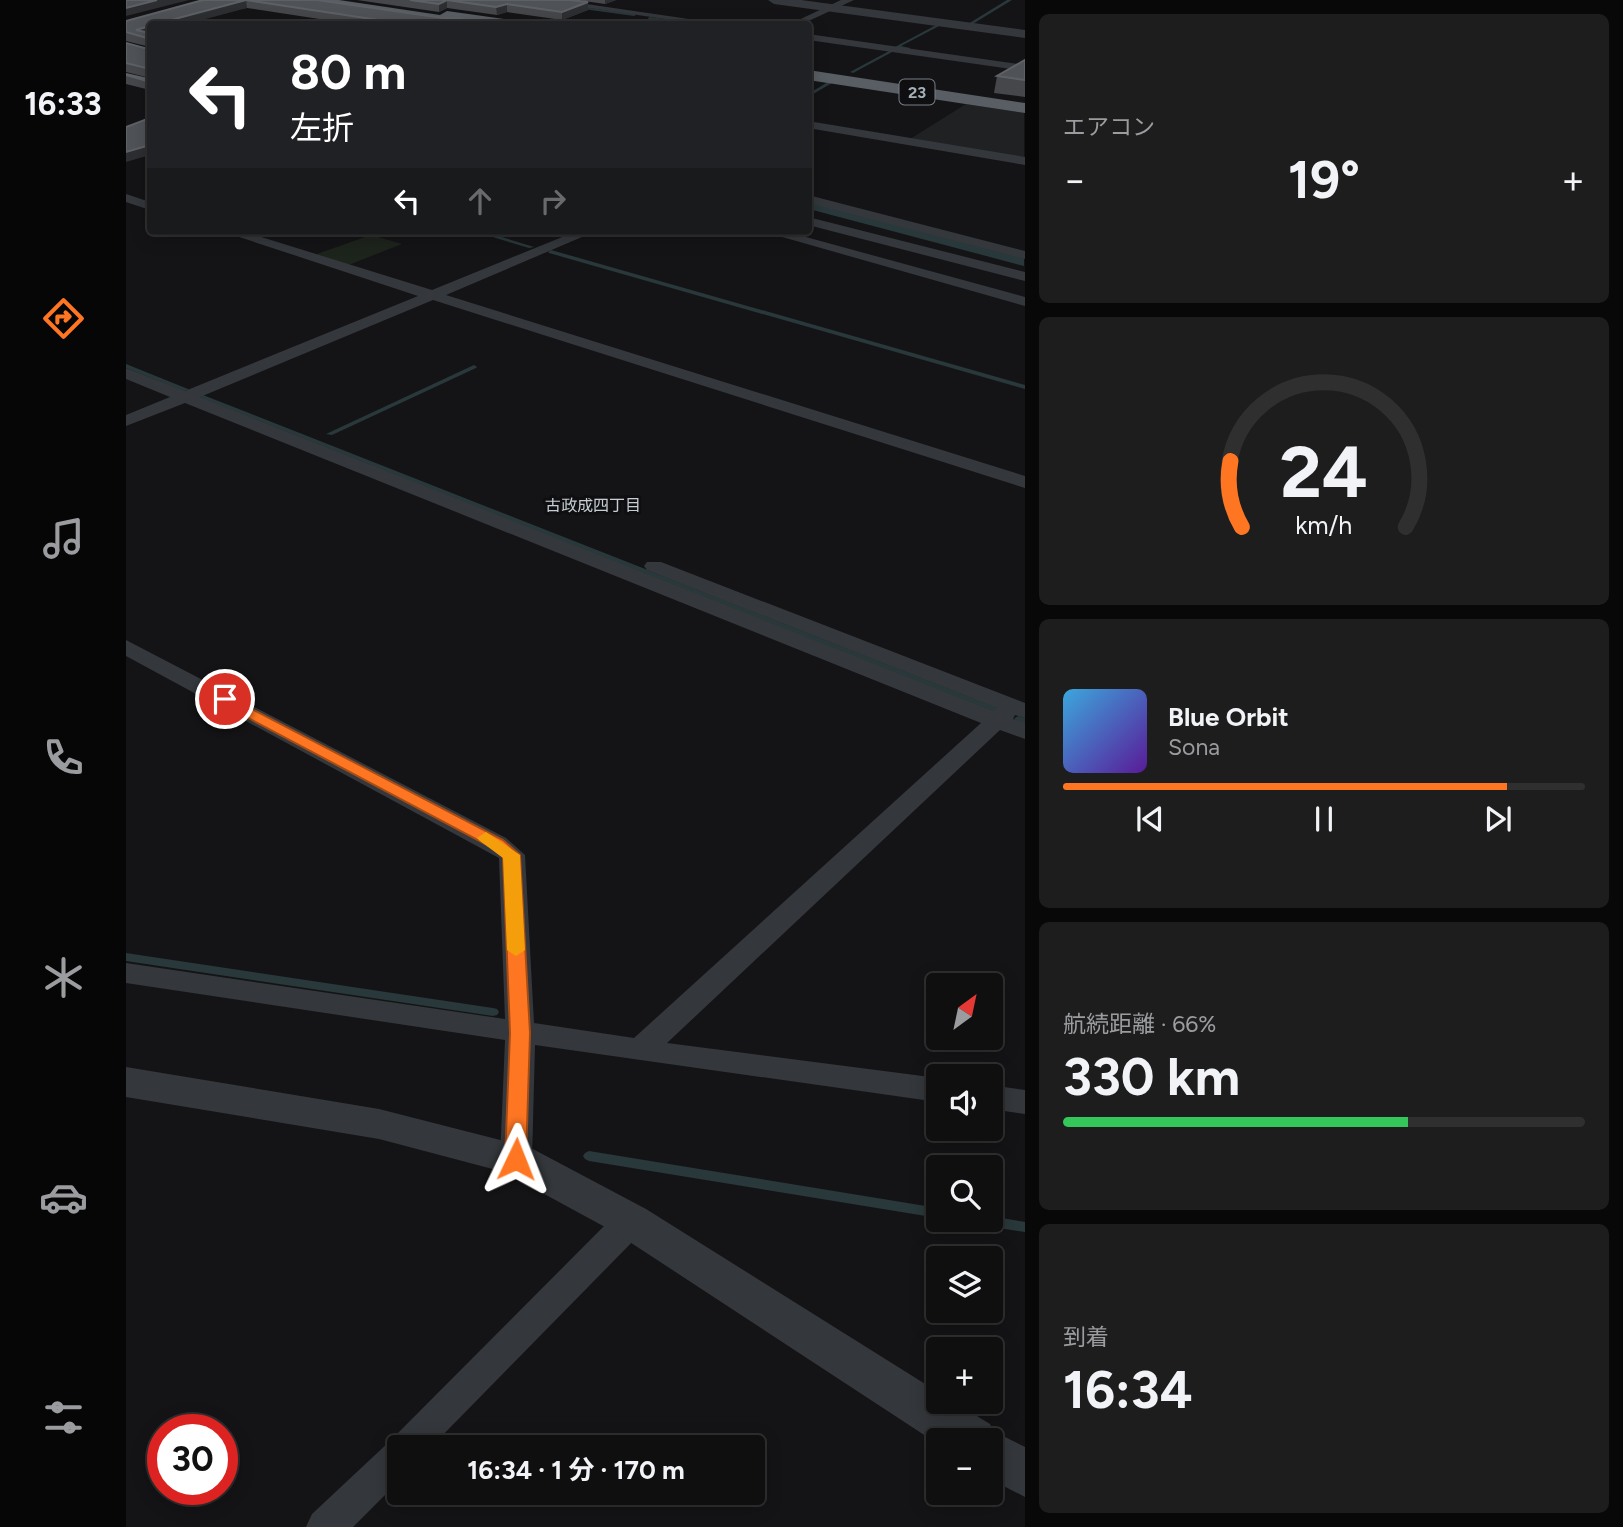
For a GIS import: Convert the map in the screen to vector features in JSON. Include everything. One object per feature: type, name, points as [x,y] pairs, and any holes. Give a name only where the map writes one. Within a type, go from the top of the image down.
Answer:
[{"type":"highway","points":[[309,0],[451,21]]},
{"type":"highway","points":[[344,0],[484,21]]},
{"type":"highway","name":"23","points":[[812,74],[1024,103]]},
{"type":"highway","name":"23","points":[[812,74],[1024,108]]},
{"type":"street","points":[[538,0],[696,21]]},
{"type":"street","points":[[774,0],[1024,34]]},
{"type":"street","points":[[802,21],[849,0]]},
{"type":"street","points":[[812,38],[1024,68]]},
{"type":"street","points":[[812,125],[1024,161]]},
{"type":"street","points":[[126,198],[147,205]]},
{"type":"street","points":[[812,200],[1024,255]]},
{"type":"street","points":[[812,222],[1024,277]]},
{"type":"street","points":[[240,235],[1024,482]]},
{"type":"street","points":[[126,421],[579,235]]},
{"type":"street","points":[[782,235],[1024,302]]},
{"type":"street","points":[[126,358],[1014,708],[1024,732]]},
{"type":"street","points":[[126,373],[1014,708]]},
{"type":"street","points":[[126,647],[484,837],[512,855],[520,1033],[516,1159]]},
{"type":"street","points":[[640,1050],[1014,708]]},
{"type":"street","points":[[126,973],[520,1033],[926,1088]]},
{"type":"street","points":[[126,1082],[379,1124],[516,1159],[631,1221],[954,1428]]},
{"type":"street","points":[[1003,1099],[1024,1102]]},
{"type":"street","points":[[418,1435],[631,1221]]},
{"type":"street","points":[[1003,1460],[1024,1474]]},
{"type":"street","points":[[326,1527],[387,1467]]},
{"type":"shaded area","points":[[966,104],[1024,113],[1024,159],[910,139]]},
{"type":"shaded area","points":[[812,203],[1024,258],[1024,266],[812,210]]},
{"type":"shaded area","points":[[371,235],[402,244],[346,266],[314,255]]},
{"type":"building","points":[[126,0],[157,0],[126,8]]},
{"type":"building","points":[[203,0],[246,0],[167,21],[147,21],[147,27],[136,30],[147,32],[147,38],[126,32],[126,21]]},
{"type":"building","points":[[246,0],[317,0],[443,18],[463,18],[454,21],[385,21]]},
{"type":"building","points":[[410,0],[447,0],[439,4]]},
{"type":"building","points":[[447,0],[588,2],[562,12],[507,4],[496,7]]},
{"type":"building","points":[[126,43],[147,49],[147,68],[126,63]]},
{"type":"building","points":[[1025,60],[1025,80],[997,76]]},
{"type":"building","points":[[126,75],[147,79],[147,81]]},
{"type":"building","points":[[147,119],[147,146],[126,152],[126,127]]},
{"type":"waterway","points":[[970,24],[1010,0]]},
{"type":"waterway","points":[[576,7],[634,15]]},
{"type":"waterway","points":[[649,18],[674,21]]},
{"type":"waterway","points":[[909,49],[897,47],[939,25]]},
{"type":"waterway","points":[[852,72],[892,51]]},
{"type":"waterway","points":[[812,94],[830,83]]},
{"type":"waterway","points":[[490,235],[531,247]]},
{"type":"waterway","points":[[551,252],[1025,387]]},
{"type":"waterway","points":[[126,366],[186,390]]},
{"type":"waterway","points":[[330,434],[474,367]]},
{"type":"waterway","points":[[201,396],[995,710]]},
{"type":"waterway","points":[[1019,719],[1025,721]]},
{"type":"waterway","points":[[126,957],[493,1012]]},
{"type":"waterway","points":[[589,1156],[926,1211]]},
{"type":"waterway","points":[[1003,1224],[1025,1227]]},
{"type":"slow traffic","points":[[486,838],[512,855],[516,950]]},
{"type":"district","name":"古政成四丁目","points":[[593,505]]},
{"type":"route","points":[[225,699],[497,844],[512,855],[520,1033],[516,1159]]}]
